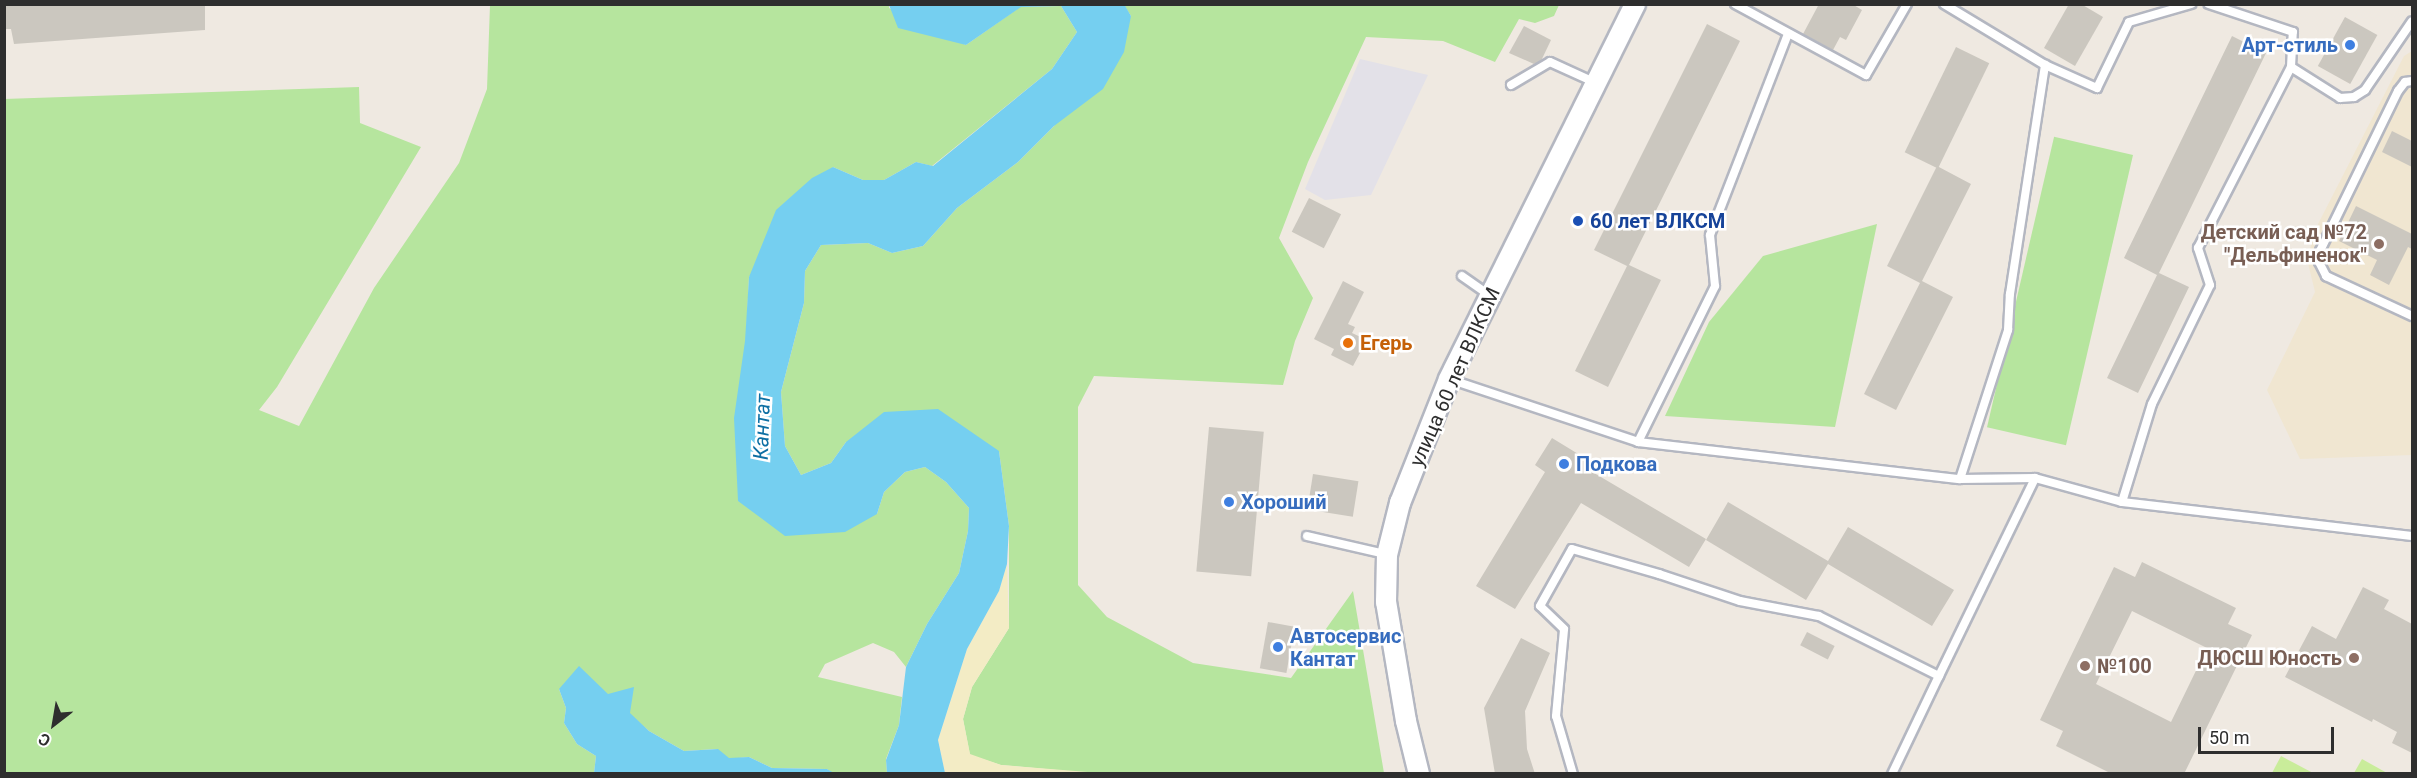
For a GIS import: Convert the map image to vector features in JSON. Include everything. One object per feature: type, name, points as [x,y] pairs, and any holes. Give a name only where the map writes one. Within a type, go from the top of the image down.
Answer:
[{"type":"street","name":"улица 60 лет ВЛКСМ","points":[[1419,774],[1406,721],[1386,602],[1387,555],[1400,502],[1449,379],[1635,4]]},
{"type":"lane","points":[[1735,4],[1866,75],[1907,4]]},
{"type":"lane","points":[[1944,4],[2045,65],[2097,88],[2129,22],[2191,4]]},
{"type":"lane","points":[[2122,502],[2152,404],[2210,285],[2198,248],[2291,67],[2293,32],[2209,4]]},
{"type":"lane","points":[[2291,67],[2340,98],[2354,97],[2366,90],[2412,21]]},
{"type":"lane","points":[[1638,442],[1715,286],[1710,235],[1788,34]]},
{"type":"lane","points":[[1511,85],[1550,62],[1596,83]]},
{"type":"lane","points":[[1960,479],[2008,330],[2010,294],[2045,65]]},
{"type":"lane","points":[[2412,81],[2405,82],[2398,91],[2320,251],[2319,262],[2326,276],[2412,316]]},
{"type":"lane","points":[[1462,276],[1490,296]]},
{"type":"lane","points":[[1449,379],[1638,442],[1960,479],[2035,478],[2122,502],[2412,536]]},
{"type":"lane","points":[[1892,774],[2035,478]]},
{"type":"lane","points":[[1307,537],[1387,555]]},
{"type":"lane","points":[[1573,774],[1556,716],[1564,629],[1540,606],[1572,549],[1659,574],[1740,602],[1819,616],[1939,676]]},
{"type":"shaded area","points":[[2412,51],[2412,455],[2300,459],[2267,390],[2315,292],[2307,259],[2316,228],[2404,56]]},
{"type":"shaded area","points":[[1360,59],[1428,75],[1371,195],[1325,200],[1305,189]]},
{"type":"green space","points":[[490,5],[889,5],[889,8],[966,45],[1020,7],[1061,6],[1077,32],[1052,69],[932,166],[916,162],[884,180],[863,180],[833,167],[749,277],[738,501],[877,514],[884,492],[905,472],[925,467],[946,482],[969,508],[968,531],[959,573],[927,624],[906,667],[894,652],[873,643],[825,664],[818,677],[902,697],[899,725],[886,759],[887,773],[834,774],[827,769],[772,768],[749,757],[729,759],[717,749],[684,751],[649,731],[608,695],[559,689],[566,708],[564,723],[577,744],[596,756],[594,773],[5,773],[4,99],[359,87],[360,123],[421,147],[277,387],[259,410],[299,426],[374,288],[459,163],[487,89]]},
{"type":"green space","points":[[1124,5],[1559,5],[1554,16],[1535,23],[1519,19],[1495,62],[1443,41],[1366,37],[1308,162],[1279,238],[1313,298],[1295,341],[1283,385],[1094,376],[1078,407],[1078,585],[1107,617],[1193,663],[1291,678],[1353,591],[1384,773],[1100,774],[1001,765],[970,755],[963,719],[972,687],[1009,628],[1009,526],[999,451],[846,442],[831,463],[801,475],[785,446],[781,392],[804,303],[805,271],[821,245],[868,243],[892,253],[923,246],[957,208],[1018,162],[1054,126],[1131,16]]},
{"type":"green space","points":[[2054,137],[2133,155],[2066,445],[1987,427]]},
{"type":"green space","points":[[1877,224],[1835,427],[1665,416],[1709,322],[1763,256]]},
{"type":"green space","points":[[2281,756],[2313,773],[2272,773]]},
{"type":"green space","points":[[2362,759],[2387,773],[2354,773]]},
{"type":"sand","points":[[1007,564],[1009,628],[972,687],[963,719],[970,754],[1001,765],[1100,773],[945,773],[938,740],[967,649],[999,591]]},
{"type":"water","name":"Кантат","points":[[1124,4],[1131,16],[1124,52],[1103,89],[1054,126],[1018,162],[957,208],[923,246],[892,253],[868,243],[821,245],[805,271],[804,303],[781,392],[785,446],[801,475],[831,463],[846,442],[884,412],[938,409],[999,451],[1009,526],[1007,564],[999,591],[967,649],[938,740],[945,773],[887,773],[886,760],[899,725],[906,667],[927,624],[959,573],[968,531],[969,508],[946,482],[925,467],[905,472],[884,492],[877,514],[845,532],[785,536],[738,501],[734,418],[745,341],[749,277],[776,210],[812,178],[833,167],[863,180],[884,180],[916,162],[933,166],[1052,69],[1077,32],[1061,6],[1021,7],[966,45],[898,28],[889,5]]},
{"type":"water","points":[[579,666],[608,694],[634,687],[630,713],[649,731],[684,751],[718,749],[729,758],[749,757],[772,768],[827,769],[834,773],[594,773],[596,756],[577,744],[564,723],[566,708],[559,689]]},
{"type":"building","points":[[4,4],[205,4],[205,30],[14,44],[11,29],[4,29]]},
{"type":"building","points":[[1819,4],[1852,4],[1862,10],[1846,40],[1840,37],[1833,50],[1803,34]]},
{"type":"building","points":[[2069,4],[2081,4],[2103,17],[2075,66],[2044,48]]},
{"type":"building","points":[[2345,17],[2377,35],[2350,84],[2318,66]]},
{"type":"building","points":[[1707,24],[1740,41],[1629,265],[1661,280],[1608,387],[1575,371],[1627,266],[1594,250]]},
{"type":"building","points":[[1524,26],[1551,40],[1541,61],[1534,64],[1509,53]]},
{"type":"building","points":[[2232,36],[2266,53],[2159,273],[2189,287],[2138,393],[2107,378],[2157,275],[2124,258]]},
{"type":"building","points":[[1956,47],[1989,63],[1938,168],[1905,152]]},
{"type":"building","points":[[2392,131],[2412,141],[2412,167],[2382,152]]},
{"type":"building","points":[[1937,166],[1971,184],[1922,281],[1953,297],[1896,410],[1864,394],[1920,283],[1887,266]]},
{"type":"building","points":[[1309,198],[1341,214],[1324,248],[1292,232]]},
{"type":"building","name":"Детский сад №72 \"Дельфиненок\"","points":[[2356,206],[2412,234],[2412,249],[2408,247],[2389,285],[2370,275],[2377,260],[2339,241]]},
{"type":"building","points":[[1343,281],[1364,292],[1348,324],[1355,327],[1352,333],[1367,340],[1353,366],[1331,355],[1334,349],[1314,339]]},
{"type":"building","name":"Хороший","points":[[1209,427],[1264,432],[1251,576],[1196,571]]},
{"type":"building","points":[[1552,438],[1593,463],[1589,470],[1706,539],[1689,567],[1581,503],[1515,609],[1476,586],[1545,472],[1535,465]]},
{"type":"building","points":[[1313,474],[1358,481],[1353,517],[1307,510]]},
{"type":"building","points":[[1728,502],[1828,561],[1848,527],[1954,590],[1932,626],[1828,564],[1806,600],[1706,540]]},
{"type":"building","name":"№100","points":[[2142,562],[2236,608],[2228,624],[2252,635],[2184,774],[2112,774],[2056,746],[2063,731],[2040,720],[2114,567],[2135,577]],"holes":[[[2132,611],[2207,648],[2171,722],[2096,684]]]},
{"type":"building","name":"ДЮСШ Юность","points":[[2363,587],[2389,600],[2384,609],[2412,624],[2412,753],[2392,743],[2397,732],[2373,719],[2372,722],[2285,677],[2312,626],[2336,639]]},
{"type":"building","name":"Автосервис Кантат","points":[[1268,622],[1295,627],[1286,673],[1260,668]]},
{"type":"building","points":[[1807,632],[1835,646],[1828,659],[1800,645]]},
{"type":"building","points":[[1521,638],[1550,653],[1525,711],[1527,749],[1535,774],[1495,774],[1484,708]]},
{"type":"place","name":"Арт-стиль","points":[[2350,45]]},
{"type":"place","name":"60 лет ВЛКСМ","points":[[1578,221]]},
{"type":"place","name":"Детский сад №72 \"Дельфиненок\"","points":[[2379,244]]},
{"type":"place","name":"Егерь","points":[[1348,343]]},
{"type":"place","name":"Подкова","points":[[1564,464]]},
{"type":"place","name":"Хороший","points":[[1229,502]]},
{"type":"place","name":"Автосервис Кантат","points":[[1278,647]]},
{"type":"place","name":"ДЮСШ Юность","points":[[2354,658]]},
{"type":"place","name":"№100","points":[[2085,666]]}]
